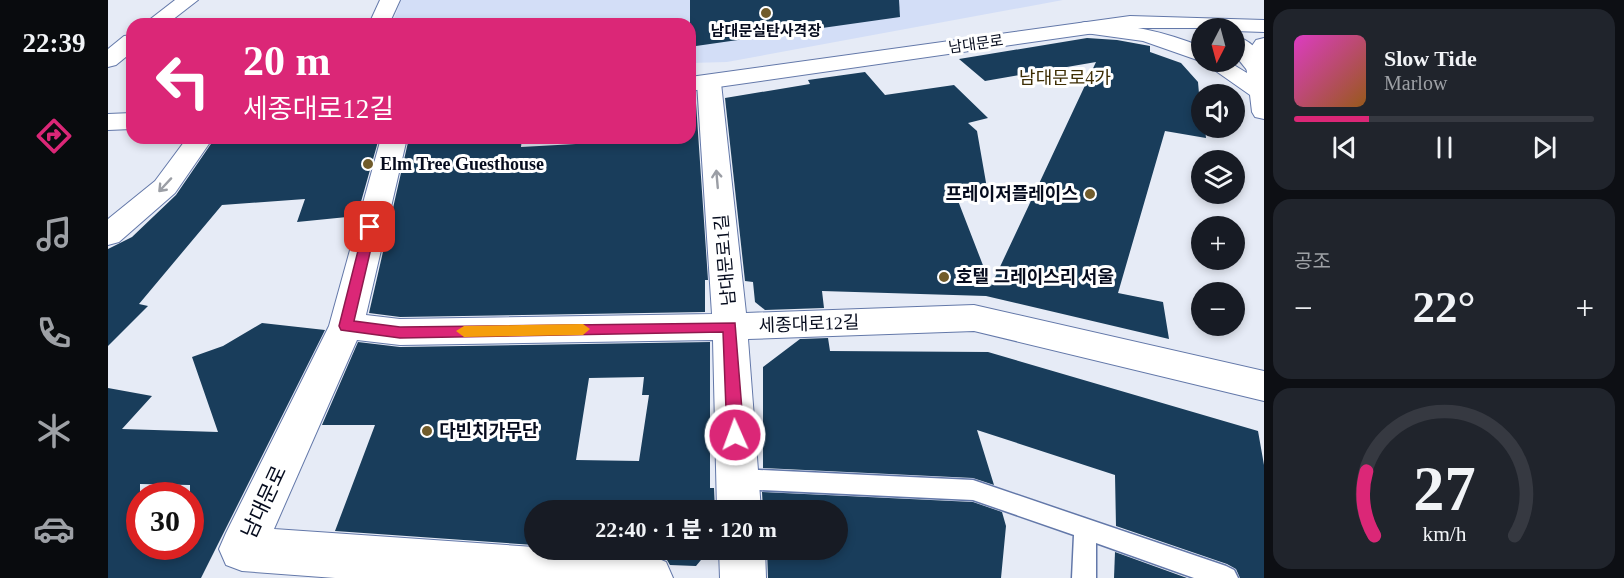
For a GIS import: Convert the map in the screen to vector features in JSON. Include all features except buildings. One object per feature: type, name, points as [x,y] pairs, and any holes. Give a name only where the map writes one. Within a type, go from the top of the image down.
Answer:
[{"type":"street","points":[[162,18],[188,0]]},
{"type":"street","points":[[382,18],[390,0]]},
{"type":"street","name":"남대문로","points":[[696,79],[786,60],[1024,22],[1186,7],[1251,6]]},
{"type":"street","points":[[1186,7],[1200,18]]},
{"type":"street","name":"남대문로","points":[[696,79],[1130,22],[1191,25]]},
{"type":"street","name":"남대문로","points":[[1245,26],[1264,26]]},
{"type":"street","points":[[1085,28],[1116,29],[1151,36],[1191,51]]},
{"type":"street","points":[[1261,91],[1256,56],[1264,45]]},
{"type":"street","points":[[108,60],[126,46]]},
{"type":"street","points":[[1245,52],[1250,56],[1261,91]]},
{"type":"street","points":[[1230,72],[1261,91]]},
{"type":"street","name":"남대문로1길","points":[[696,79],[730,327],[739,494]]},
{"type":"street","points":[[108,235],[165,187],[196,144]]},
{"type":"street","name":"남대문로","points":[[392,144],[346,326],[242,549],[650,578]]},
{"type":"street","name":"세종대로12길","points":[[346,326],[400,332],[730,327],[974,318],[1264,386]]},
{"type":"street","points":[[742,560],[743,578]]},
{"type":"lane","points":[[739,494],[973,490],[1226,578]]},
{"type":"lane","points":[[1084,578],[1085,528]]},
{"type":"shaded area","points":[[401,0],[1063,0],[727,62],[696,63],[696,18],[394,18]]},
{"type":"slow traffic","points":[[464,331],[583,329]]},
{"type":"place","name":"남대문실탄사격장","points":[[766,13]]},
{"type":"place","name":"Elm Tree Guesthouse","points":[[368,164]]},
{"type":"place","name":"프레이저플레이스","points":[[1090,194]]},
{"type":"place","name":"호텔 그레이스리 서울","points":[[944,277]]},
{"type":"place","name":"다빈치가무단","points":[[427,431]]},
{"type":"district","name":"남대문로4가","points":[[1065,78]]},
{"type":"route","points":[[370,227],[346,326],[400,332],[730,327],[735,435]]}]
